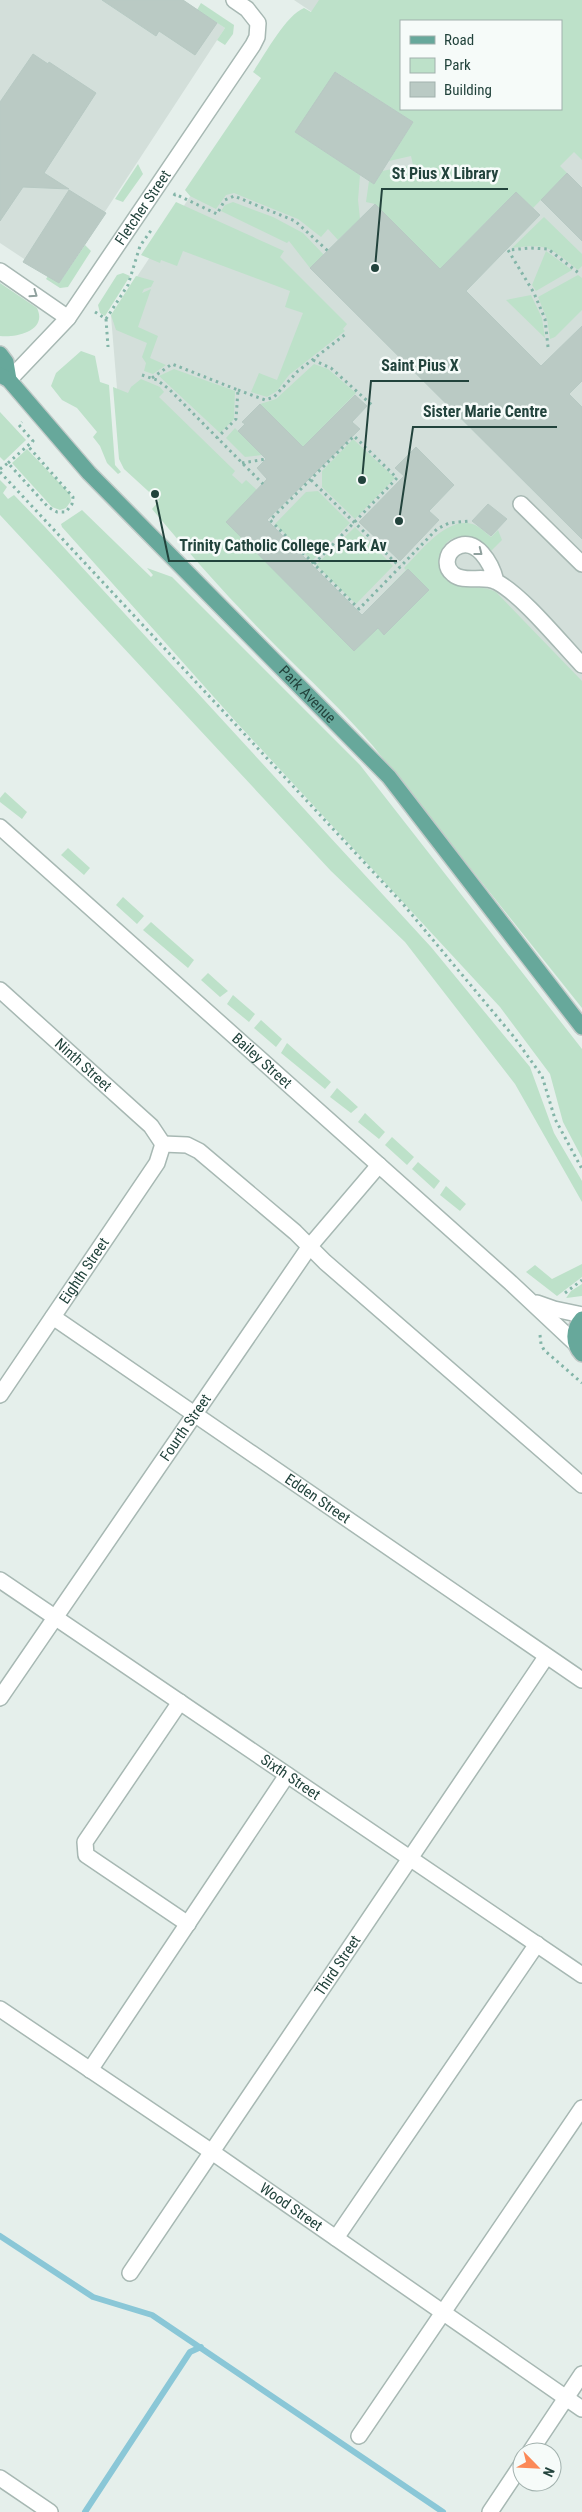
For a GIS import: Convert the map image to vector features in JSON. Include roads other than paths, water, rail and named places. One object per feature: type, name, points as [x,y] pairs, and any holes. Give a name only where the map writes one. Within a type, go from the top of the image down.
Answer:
[{"type":"main road","name":"Park Avenue","points":[[0,354],[6,362],[4,377],[89,473],[389,777],[582,1027]]},
{"type":"main road","points":[[579,1349],[575,1331],[582,1319]]},
{"type":"street","name":"Fletcher Street","points":[[4,377],[68,318],[253,45],[257,37],[258,24],[247,8],[234,0]]},
{"type":"street","points":[[0,272],[68,318]]},
{"type":"street","points":[[521,504],[582,564]]},
{"type":"street","points":[[496,581],[511,592],[582,665]]},
{"type":"street","name":"Bailey Street","points":[[0,827],[525,1296],[579,1349]]},
{"type":"street","name":"Ninth Street","points":[[0,990],[151,1126],[163,1144]]},
{"type":"street","points":[[163,1144],[187,1145],[199,1151],[582,1485]]},
{"type":"street","name":"Eighth Street","points":[[0,1395],[157,1163],[163,1144]]},
{"type":"street","name":"Fourth Street","points":[[0,1698],[310,1246],[379,1165]]},
{"type":"street","name":"Bailey Street","points":[[525,1296],[554,1309],[582,1315]]},
{"type":"street","name":"Edden Street","points":[[53,1317],[582,1680]]},
{"type":"street","name":"Sixth Street","points":[[0,1580],[582,1974]]},
{"type":"street","name":"Third Street","points":[[130,2273],[412,1859],[546,1657]]},
{"type":"street","points":[[180,1702],[85,1842],[86,1855],[188,1924]]},
{"type":"street","points":[[90,2070],[287,1775]]},
{"type":"street","points":[[336,2238],[537,1944]]},
{"type":"street","name":"Wood Street","points":[[0,2009],[212,2152],[582,2408]]},
{"type":"street","points":[[359,2436],[582,2108]]},
{"type":"street","points":[[537,2442],[582,2374]]},
{"type":"street","points":[[0,2478],[50,2512]]},
{"type":"street","points":[[490,2512],[512,2479]]},
{"type":"waterway","points":[[0,2236],[93,2297],[152,2315],[443,2512]]},
{"type":"waterway","points":[[85,2512],[190,2352],[201,2347]]},
{"type":"place","name":"St Pius X Library","points":[[375,268]]},
{"type":"place","name":"Saint Pius X","points":[[362,480]]},
{"type":"place","name":"Trinity Catholic College, Park Av","points":[[155,494]]},
{"type":"place","name":"Sister Marie Centre","points":[[399,521]]}]
